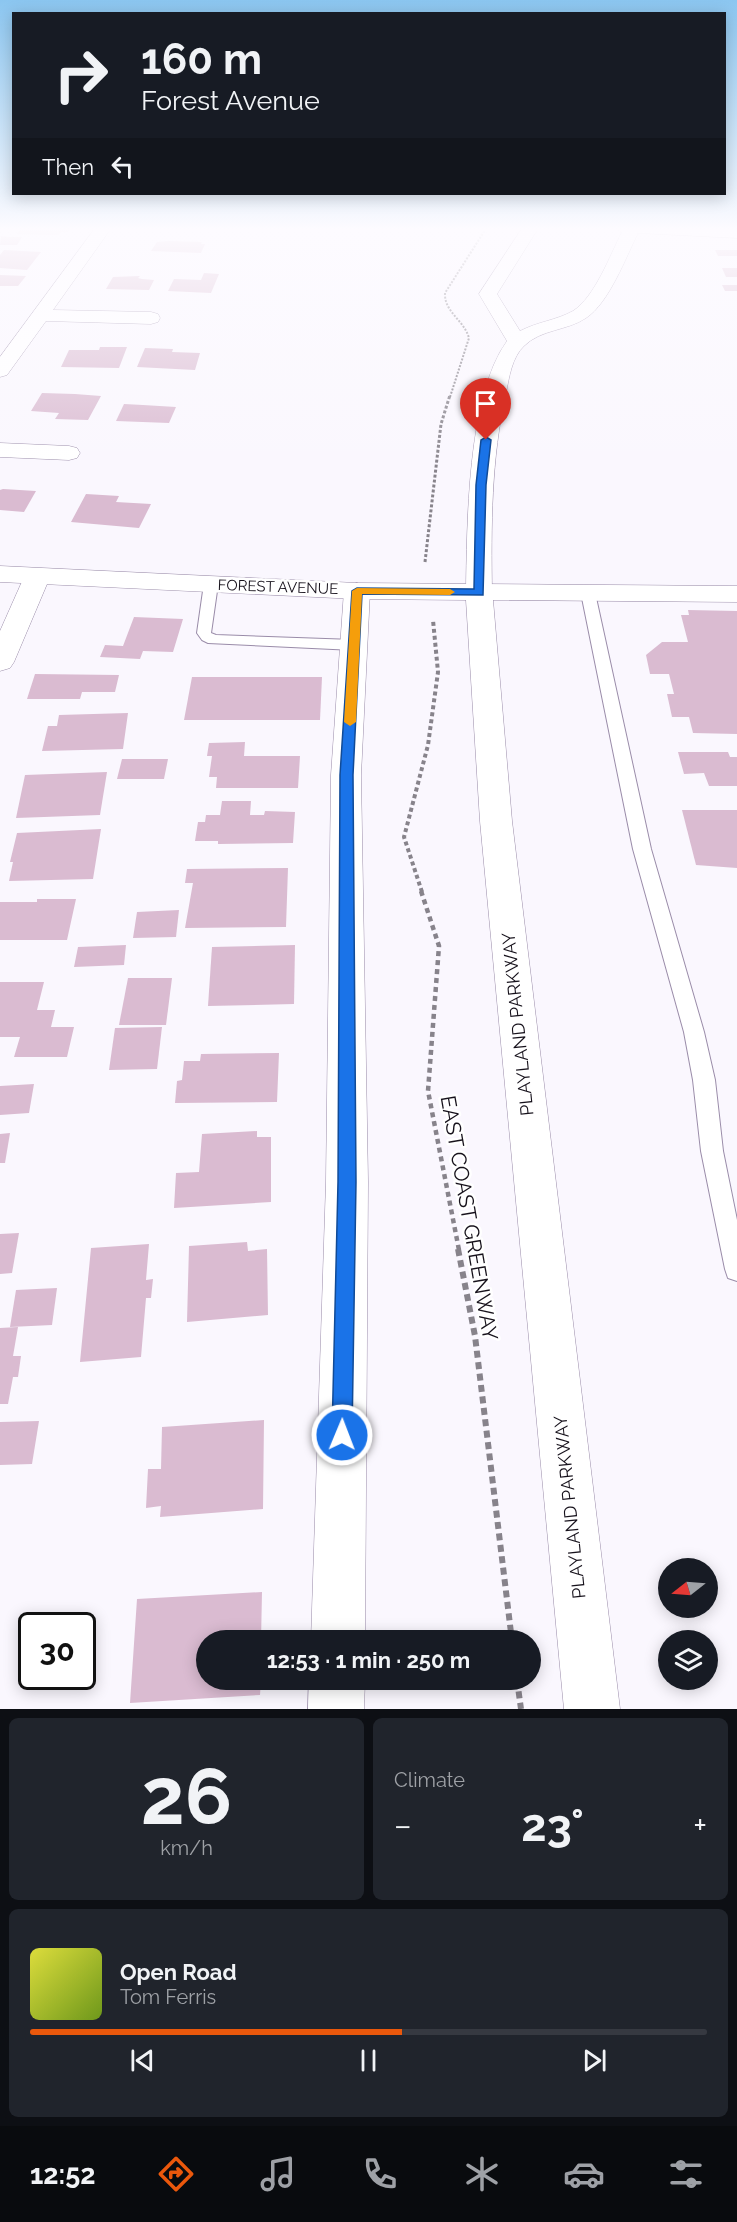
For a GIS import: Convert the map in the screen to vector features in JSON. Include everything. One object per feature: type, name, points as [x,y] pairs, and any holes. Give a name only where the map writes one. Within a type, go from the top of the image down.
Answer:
[{"type":"street","points":[[0,371],[46,307]]},
{"type":"street","points":[[494,307],[517,342],[533,332],[576,316],[588,307]]},
{"type":"street","points":[[40,315],[151,318]]},
{"type":"street","name":"PLAYLAND PARKWAY","points":[[517,342],[504,366],[488,427],[481,485],[479,593],[496,820],[591,1709]]},
{"type":"street","points":[[0,450],[69,453]]},
{"type":"street","name":"FOREST AVENUE","points":[[0,574],[357,591],[737,594]]},
{"type":"street","points":[[0,662],[37,577]]},
{"type":"street","points":[[338,1630],[347,1182],[346,775],[357,591]]},
{"type":"street","points":[[336,1709],[337,1690]]},
{"type":"lane","points":[[211,584],[204,633],[213,640],[354,645]]},
{"type":"lane","points":[[588,594],[637,828],[694,1032],[704,1080],[714,1162],[737,1269]]},
{"type":"path","name":"EAST COAST GREENWAY","points":[[446,307],[466,327],[469,338],[441,424],[425,563],[438,672],[428,745],[404,837],[439,946],[428,1091],[475,1336],[511,1630]]},
{"type":"path","points":[[518,1690],[521,1709]]},
{"type":"building","points":[[100,347],[127,347],[119,368],[61,367],[69,350],[99,350]]},
{"type":"building","points":[[145,348],[200,353],[195,370],[137,367]]},
{"type":"building","points":[[42,393],[101,396],[88,420],[55,419],[59,413],[31,411]]},
{"type":"building","points":[[124,404],[176,407],[169,423],[116,421]]},
{"type":"building","points":[[0,490],[36,491],[24,512],[0,510]]},
{"type":"building","points":[[86,494],[119,496],[116,502],[151,504],[139,528],[71,522]]},
{"type":"building","points":[[688,610],[737,611],[737,734],[693,733],[689,717],[672,717],[667,694],[674,694],[669,674],[650,674],[646,655],[662,642],[688,642],[681,615],[689,615]]},
{"type":"building","points":[[134,617],[183,619],[173,652],[143,651],[140,659],[100,657],[105,645],[123,646]]},
{"type":"building","points":[[35,674],[119,675],[115,692],[82,692],[80,699],[27,699]]},
{"type":"building","points":[[192,677],[322,677],[320,720],[184,720]]},
{"type":"building","points":[[128,713],[123,749],[42,751],[48,726],[57,726],[59,715]]},
{"type":"building","points":[[245,742],[244,756],[300,756],[298,788],[216,788],[217,777],[209,777],[212,756],[207,756],[209,743]]},
{"type":"building","points":[[678,752],[728,752],[730,757],[737,757],[737,786],[709,786],[704,773],[684,774]]},
{"type":"building","points":[[122,759],[168,759],[164,779],[117,779]]},
{"type":"building","points":[[107,772],[100,815],[16,818],[25,775]]},
{"type":"building","points":[[222,801],[251,801],[250,815],[264,815],[265,811],[295,812],[293,843],[218,844],[218,841],[195,841],[198,822],[205,822],[206,815],[220,815]]},
{"type":"building","points":[[682,810],[737,810],[737,868],[696,865]]},
{"type":"building","points":[[101,829],[93,879],[9,881],[13,862],[10,862],[17,833]]},
{"type":"building","points":[[288,868],[286,927],[185,928],[193,883],[185,883],[187,869]]},
{"type":"building","points":[[37,899],[76,899],[67,940],[0,940],[0,902],[37,902]]},
{"type":"building","points":[[179,910],[176,937],[133,938],[137,912]]},
{"type":"building","points":[[126,945],[124,965],[74,967],[78,947]]},
{"type":"building","points":[[295,945],[294,1004],[208,1006],[212,947]]},
{"type":"building","points":[[128,978],[172,978],[166,1025],[119,1025]]},
{"type":"building","points":[[0,982],[44,982],[37,1010],[55,1010],[51,1027],[74,1027],[67,1057],[14,1057],[20,1037],[0,1037]]},
{"type":"building","points":[[162,1027],[157,1069],[109,1070],[115,1028]]},
{"type":"building","points":[[279,1053],[277,1102],[175,1103],[177,1081],[182,1080],[184,1061],[200,1061],[201,1054]]},
{"type":"building","points":[[34,1084],[29,1113],[0,1115],[0,1086]]},
{"type":"building","points":[[257,1131],[257,1137],[271,1137],[271,1202],[174,1208],[176,1173],[199,1172],[202,1134]]},
{"type":"building","points":[[10,1133],[5,1163],[0,1163],[0,1134]]},
{"type":"building","points":[[19,1233],[12,1273],[0,1274],[0,1234]]},
{"type":"building","points":[[247,1242],[248,1251],[267,1249],[268,1315],[187,1322],[189,1246]]},
{"type":"building","points":[[149,1244],[146,1280],[153,1279],[151,1298],[146,1298],[141,1357],[80,1362],[91,1248]]},
{"type":"building","points":[[57,1288],[52,1325],[10,1327],[16,1290]]},
{"type":"building","points":[[18,1327],[13,1356],[21,1356],[18,1377],[13,1377],[8,1404],[0,1404],[0,1328]]},
{"type":"building","points":[[264,1420],[263,1509],[160,1517],[161,1506],[146,1508],[148,1469],[161,1469],[162,1427]]},
{"type":"building","points":[[39,1421],[32,1464],[0,1465],[0,1422]]},
{"type":"building","points":[[262,1592],[261,1630],[196,1630],[196,1690],[260,1690],[260,1695],[130,1703],[137,1599]]},
{"type":"slow traffic","points":[[350,722],[357,591],[450,592]]},
{"type":"route","points":[[342,1435],[347,1182],[346,775],[357,591],[479,593],[481,485],[486,440]]}]
